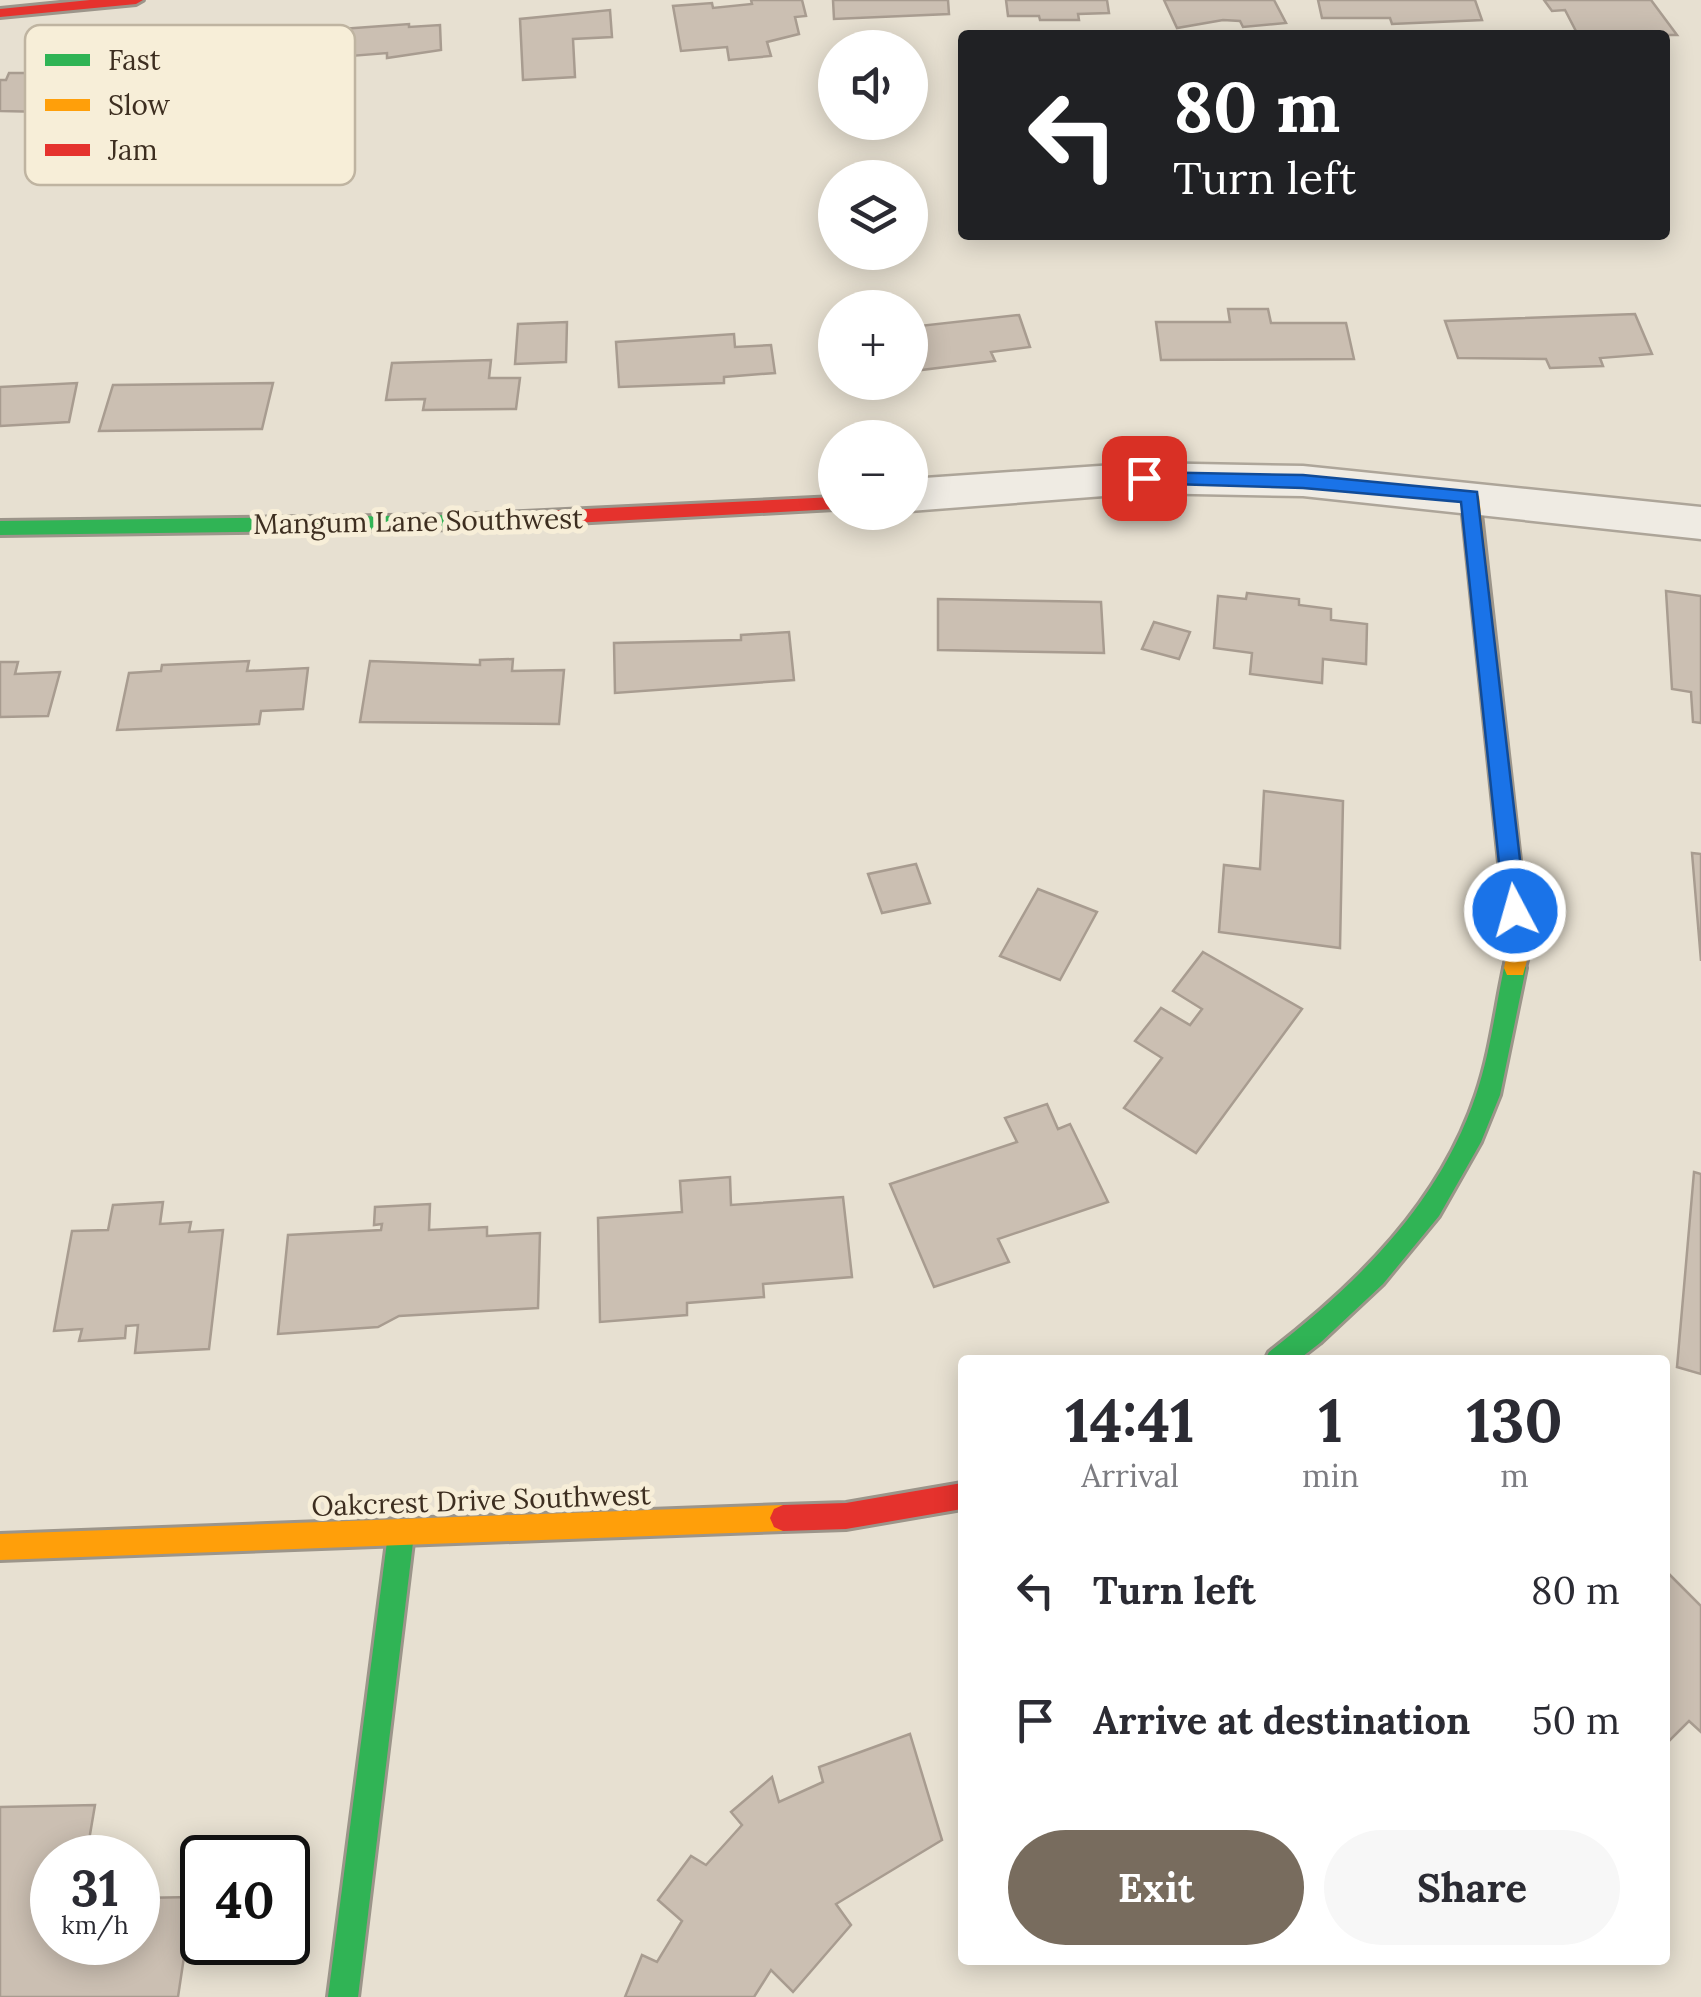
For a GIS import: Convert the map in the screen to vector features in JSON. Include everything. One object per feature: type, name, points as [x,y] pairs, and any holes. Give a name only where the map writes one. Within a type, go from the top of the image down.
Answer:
[{"type":"street","points":[[0,12],[136,0]]},
{"type":"street","points":[[928,494],[1144,478],[1303,481],[1701,523]]},
{"type":"street","points":[[1285,1355],[1328,1323],[1399,1249],[1454,1169],[1488,1096],[1520,949],[1470,496]]},
{"type":"street","name":"Mangum Lane Southwest","points":[[0,528],[516,522],[818,503]]},
{"type":"street","name":"Oakcrest Drive Southwest","points":[[0,1546],[846,1516],[958,1497]]},
{"type":"street","points":[[343,1997],[401,1534]]},
{"type":"building","points":[[751,0],[802,0],[806,16],[795,17],[799,34],[767,42],[771,56],[729,60],[727,47],[681,51],[673,6],[712,3],[713,8],[752,4]]},
{"type":"building","points":[[833,0],[948,0],[949,14],[834,19]]},
{"type":"building","points":[[1006,0],[1107,0],[1109,13],[1078,14],[1079,20],[1008,16]]},
{"type":"building","points":[[1164,0],[1274,0],[1286,23],[1243,27],[1240,21],[1223,20],[1177,28]]},
{"type":"building","points":[[1318,0],[1475,0],[1482,20],[1392,24],[1390,18],[1322,18]]},
{"type":"building","points":[[1544,0],[1651,0],[1677,35],[1670,35],[1670,30],[1575,30],[1565,10],[1552,11]]},
{"type":"building","points":[[610,10],[612,37],[573,39],[575,77],[523,80],[520,19]]},
{"type":"building","points":[[440,25],[441,50],[387,58],[387,53],[355,56],[355,28]]},
{"type":"building","points":[[9,73],[25,73],[25,112],[0,111],[0,80],[6,80]]},
{"type":"building","points":[[1228,309],[1268,309],[1271,323],[1346,323],[1354,359],[1161,360],[1156,322],[1230,322]]},
{"type":"building","points":[[1635,314],[1652,354],[1600,358],[1603,366],[1550,368],[1546,359],[1458,358],[1445,321]]},
{"type":"building","points":[[1019,315],[1030,347],[991,352],[995,361],[928,369],[928,325]]},
{"type":"building","points":[[567,322],[566,362],[515,364],[518,324]]},
{"type":"building","points":[[734,334],[735,347],[771,345],[775,373],[724,377],[724,383],[619,387],[616,342]]},
{"type":"building","points":[[491,360],[489,378],[520,378],[516,409],[423,410],[425,399],[386,400],[392,363]]},
{"type":"building","points":[[77,383],[69,422],[0,426],[0,387]]},
{"type":"building","points":[[273,383],[262,429],[99,431],[113,385]]},
{"type":"building","points":[[1666,591],[1701,596],[1701,723],[1693,722],[1691,692],[1672,689]]},
{"type":"building","points":[[1247,593],[1299,599],[1299,605],[1331,609],[1331,620],[1367,624],[1366,664],[1323,659],[1322,683],[1250,674],[1252,653],[1214,648],[1218,596],[1246,599]]},
{"type":"building","points":[[938,599],[1101,602],[1104,653],[938,650]]},
{"type":"building","points":[[1154,622],[1190,632],[1179,659],[1142,649]]},
{"type":"building","points":[[789,632],[794,680],[615,693],[614,643],[741,640],[741,635]]},
{"type":"building","points":[[513,659],[512,671],[564,670],[559,724],[360,722],[370,661],[480,665],[480,660]]},
{"type":"building","points":[[249,661],[247,671],[308,668],[303,709],[261,711],[259,724],[117,730],[129,673],[161,671],[162,665]]},
{"type":"building","points":[[0,662],[18,662],[15,674],[60,672],[48,716],[0,717]]},
{"type":"building","points":[[1264,791],[1343,801],[1340,948],[1219,932],[1224,865],[1260,869]]},
{"type":"building","points":[[1692,853],[1701,854],[1701,961]]},
{"type":"building","points":[[916,864],[930,903],[882,913],[868,874]]},
{"type":"building","points":[[1038,889],[1097,912],[1060,980],[1000,956]]},
{"type":"building","points":[[1203,952],[1302,1009],[1196,1153],[1124,1108],[1162,1058],[1135,1041],[1161,1008],[1190,1025],[1202,1009],[1173,991]]},
{"type":"building","points":[[1047,1104],[1058,1129],[1070,1124],[1108,1202],[998,1239],[1009,1262],[934,1287],[890,1184],[1017,1142],[1005,1118]]},
{"type":"building","points":[[1694,1172],[1701,1174],[1701,1374],[1677,1367]]},
{"type":"building","points":[[730,1177],[731,1205],[843,1197],[852,1277],[763,1284],[764,1297],[687,1303],[687,1315],[600,1322],[598,1218],[682,1212],[680,1181]]},
{"type":"building","points":[[163,1202],[160,1224],[191,1222],[189,1232],[223,1230],[209,1349],[135,1353],[138,1325],[126,1326],[125,1338],[79,1341],[82,1329],[54,1331],[72,1231],[108,1230],[113,1205]]},
{"type":"building","points":[[430,1204],[429,1230],[487,1227],[487,1236],[540,1233],[538,1308],[399,1316],[378,1327],[278,1334],[288,1235],[381,1230],[382,1224],[374,1225],[375,1207]]},
{"type":"building","points":[[1670,1575],[1701,1606],[1701,1732],[1689,1721],[1670,1740]]},
{"type":"building","points":[[910,1734],[942,1840],[836,1904],[851,1925],[793,1992],[771,1970],[754,1997],[625,1997],[642,1955],[657,1962],[682,1921],[658,1900],[691,1856],[706,1865],[742,1825],[731,1812],[772,1777],[779,1802],[823,1782],[819,1767]]},
{"type":"building","points":[[95,1805],[90,1835],[30,1835],[30,1965],[160,1965],[160,1898],[180,1897],[183,1965],[178,1997],[0,1997],[0,1807]]},
{"type":"traffic: fast","points":[[0,528],[461,522]]},
{"type":"traffic: fast","points":[[1284,1355],[1374,1276],[1404,1243],[1454,1172],[1488,1095],[1515,968]]},
{"type":"traffic: fast","points":[[343,1997],[401,1534]]},
{"type":"traffic: slow","points":[[1470,496],[1519,949],[1515,968]]},
{"type":"traffic: slow","points":[[0,1547],[783,1518]]},
{"type":"traffic: jam","points":[[0,13],[136,0]]},
{"type":"traffic: jam","points":[[461,522],[818,504]]},
{"type":"traffic: jam","points":[[783,1518],[846,1516],[958,1497]]},
{"type":"route","points":[[1144,478],[1303,481],[1470,496],[1515,911]]}]
